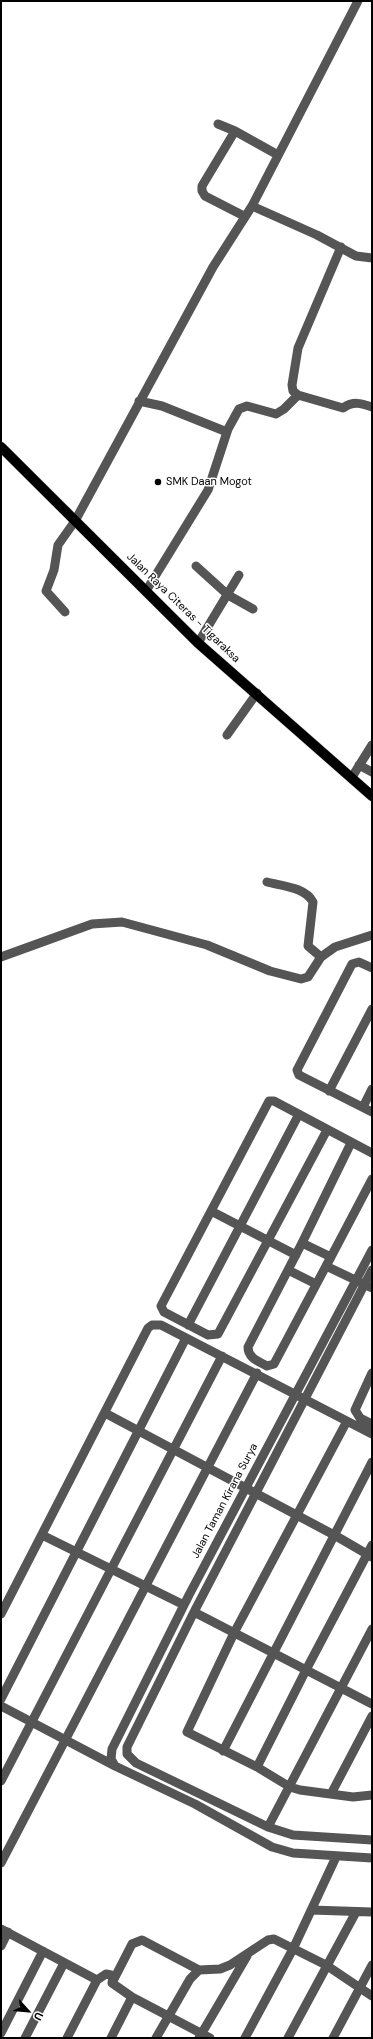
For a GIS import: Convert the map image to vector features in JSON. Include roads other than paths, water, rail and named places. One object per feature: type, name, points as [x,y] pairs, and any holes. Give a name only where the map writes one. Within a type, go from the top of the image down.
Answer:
[{"type":"main road","name":"Jalan Raya Citeras - Tigaraksa","points":[[1,447],[198,643],[257,693],[372,796]]},
{"type":"street","points":[[65,612],[48,594],[47,587],[54,570],[58,544],[75,521],[213,267],[244,216],[252,206],[358,1]]},
{"type":"street","points":[[218,124],[235,131],[278,155]]},
{"type":"street","points":[[235,131],[202,186],[202,191],[211,200],[244,216]]},
{"type":"street","points":[[252,206],[341,247],[356,256],[372,258]]},
{"type":"street","points":[[341,247],[298,348],[292,385],[298,395],[343,408],[360,403],[372,407]]},
{"type":"street","points":[[146,591],[208,490],[227,432],[235,415],[243,406],[276,414],[298,395]]},
{"type":"street","points":[[139,401],[162,406],[227,432]]},
{"type":"street","points":[[196,566],[228,595],[253,609]]},
{"type":"street","points":[[198,643],[239,575]]},
{"type":"street","points":[[227,736],[257,693]]},
{"type":"street","points":[[352,777],[372,745]]},
{"type":"street","points":[[359,764],[372,772]]},
{"type":"street","points":[[267,882],[303,892],[310,897],[313,902],[308,946],[321,957]]},
{"type":"street","points":[[1,957],[92,924],[116,922],[131,924],[207,945],[270,972],[296,979],[305,979],[321,957],[335,947],[372,935]]},
{"type":"street","points":[[372,968],[359,962],[352,964],[298,1067],[297,1073],[372,1112]]},
{"type":"street","points":[[330,1091],[372,1009]]},
{"type":"street","points":[[363,1107],[372,1088]]},
{"type":"street","points":[[327,1130],[218,1334],[208,1335],[164,1312],[162,1306],[270,1102],[274,1101],[372,1153]]},
{"type":"street","points":[[188,1325],[299,1114]]},
{"type":"street","points":[[351,1143],[296,1255],[248,1347],[248,1352],[251,1357],[267,1366],[274,1364],[372,1179]]},
{"type":"street","points":[[211,1211],[296,1255]]},
{"type":"street","points":[[302,1243],[331,1257]]},
{"type":"street","name":"Jalan Taman Kirana Surya","points":[[115,1766],[111,1758],[112,1749],[184,1605],[372,1250]]},
{"type":"street","points":[[326,1266],[368,1286]]},
{"type":"street","points":[[288,1270],[316,1284]]},
{"type":"street","name":"Jalan Taman Kirana Surya","points":[[268,1827],[136,1763],[127,1754],[129,1739],[304,1399],[368,1286],[372,1270]]},
{"type":"street","points":[[1,1614],[148,1328],[152,1325],[161,1325],[257,1373],[295,1395],[372,1434]]},
{"type":"street","points":[[1,1699],[186,1338]]},
{"type":"street","points":[[1,1781],[222,1356]]},
{"type":"street","points":[[1,1864],[65,1738],[257,1373]]},
{"type":"street","points":[[372,1373],[355,1410],[360,1418],[372,1424]]},
{"type":"street","points":[[105,1413],[370,1555]]},
{"type":"street","points":[[347,1421],[298,1516],[234,1633],[187,1732],[257,1767],[290,1787],[353,1797],[372,1795]]},
{"type":"street","points":[[224,1751],[273,1653],[336,1536],[372,1462]]},
{"type":"street","points":[[42,1535],[184,1605]]},
{"type":"street","points":[[257,1767],[306,1670],[370,1555],[372,1545]]},
{"type":"street","points":[[194,1612],[372,1704]]},
{"type":"street","points":[[372,1629],[268,1827],[293,1835],[372,1840]]},
{"type":"street","points":[[1,1706],[65,1738],[115,1766],[195,1804],[272,1847],[293,1853],[336,1857],[372,1858]]},
{"type":"street","points":[[331,1794],[372,1716]]},
{"type":"street","points":[[245,2038],[293,1949],[336,1857]]},
{"type":"street","points":[[312,1910],[372,1912]]},
{"type":"street","points":[[288,2038],[326,1965],[356,1912]]},
{"type":"street","points":[[1,1946],[4,1931],[97,1980]]},
{"type":"street","points":[[112,1983],[132,1944],[138,1941],[142,1940],[199,1970],[220,1969],[248,1954],[268,1940],[274,1939],[326,1965],[359,1989],[372,1996]]},
{"type":"street","points":[[1,2033],[43,1951]]},
{"type":"street","points":[[112,1983],[132,1998],[203,2036],[248,1954]]},
{"type":"street","points":[[25,2038],[64,1963]]},
{"type":"street","points":[[333,2038],[372,1965]]},
{"type":"street","points":[[156,2038],[167,2016],[190,1979],[199,1970]]},
{"type":"street","points":[[67,2038],[97,1980],[106,1974],[111,1975],[113,1977],[112,1983]]},
{"type":"street","points":[[111,2038],[132,1998]]},
{"type":"place","name":"SMK Daan Mogot","points":[[158,482]]}]
